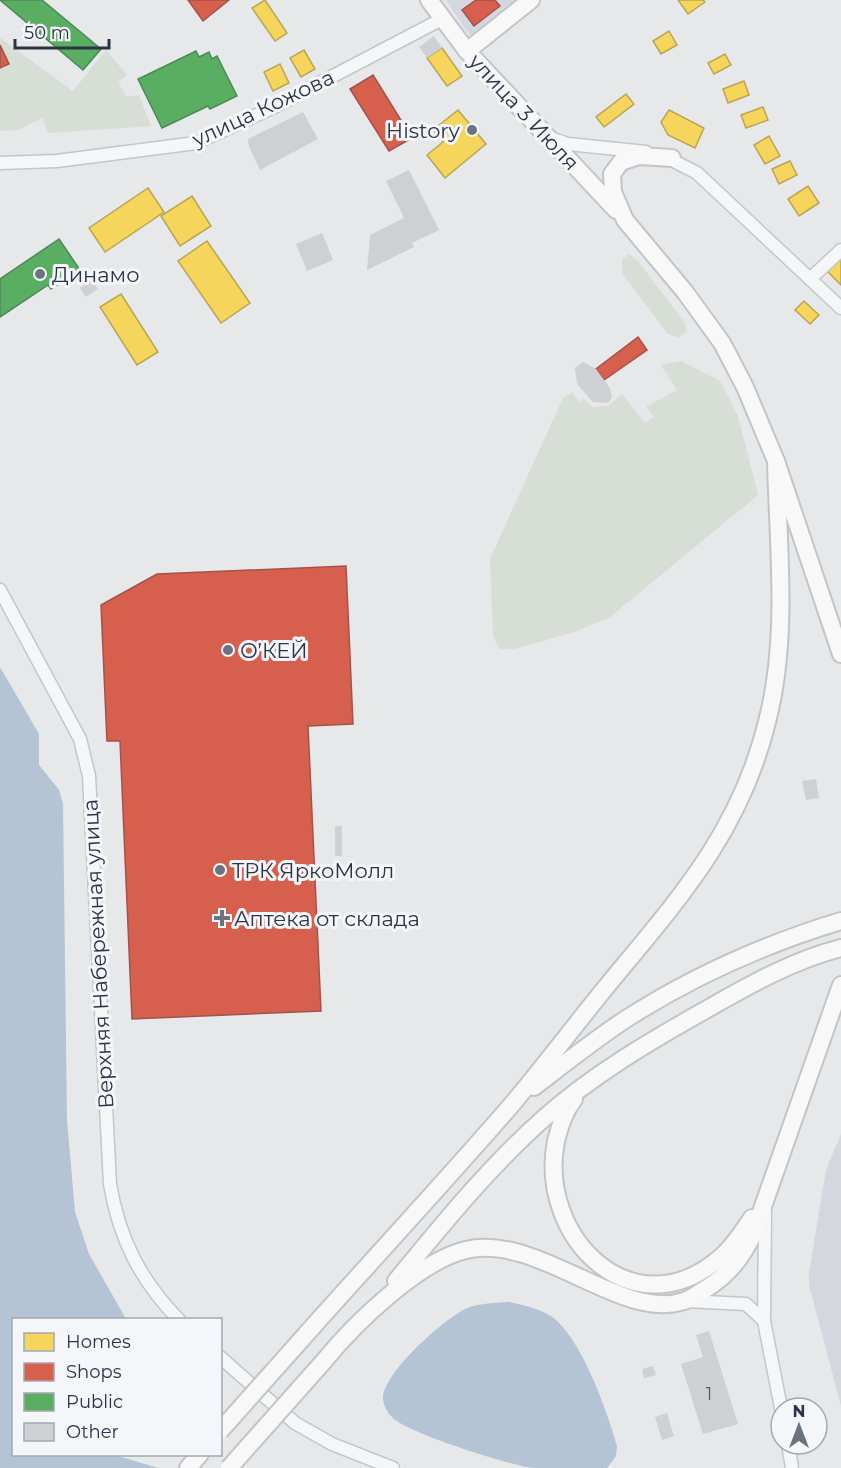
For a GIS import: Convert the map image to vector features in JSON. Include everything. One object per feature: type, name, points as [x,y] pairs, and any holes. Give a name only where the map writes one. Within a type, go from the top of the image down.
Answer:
[{"type":"main road","name":"улица 3 Июля","points":[[429,0],[467,51],[625,220]]},
{"type":"main road","points":[[467,51],[531,0]]},
{"type":"main road","points":[[672,158],[635,157],[615,167],[612,189],[625,220],[685,292],[722,343],[745,387],[776,461],[841,654]]},
{"type":"main road","points":[[222,1429],[514,1101],[686,892],[736,810],[750,778],[770,711],[779,651],[776,461]]},
{"type":"main road","points":[[514,1101],[624,1020],[661,997],[703,975],[792,937],[841,921]]},
{"type":"main road","points":[[367,1316],[453,1211],[542,1120],[651,1041],[756,981],[841,948]]},
{"type":"main road","points":[[229,1468],[339,1342],[423,1268],[442,1258],[483,1248],[520,1252],[645,1301],[657,1303],[685,1301],[717,1282],[737,1263],[754,1232],[825,1037],[841,986]]},
{"type":"main road","points":[[582,1090],[565,1112],[559,1127],[553,1167],[555,1188],[561,1211],[575,1239],[592,1259],[616,1276],[641,1283],[660,1284],[699,1272],[731,1247],[765,1197]]},
{"type":"main road","points":[[188,1468],[199,1456]]},
{"type":"street","name":"улица Кожова","points":[[0,163],[57,160],[196,143],[272,108],[442,19]]},
{"type":"street","points":[[548,138],[568,144],[646,152],[672,158],[697,173],[841,308]]},
{"type":"street","points":[[811,278],[841,250]]},
{"type":"street","name":"Верхняя Набережная улица","points":[[0,590],[80,739],[90,776],[110,1184],[119,1227],[130,1254],[153,1292],[177,1318]]},
{"type":"street","points":[[765,1197],[764,1321],[779,1396]]},
{"type":"street","points":[[685,1301],[746,1304],[764,1321]]},
{"type":"street","points":[[222,1359],[295,1423],[355,1455],[393,1468]]},
{"type":"shaded area","points":[[446,0],[516,0],[470,36]]},
{"type":"shaded area","points":[[0,38],[73,91],[106,50],[127,75],[118,82],[127,97],[139,95],[151,126],[48,133],[42,118],[18,130],[0,131]]},
{"type":"shaded area","points":[[629,254],[638,261],[685,323],[687,331],[678,338],[668,334],[622,273],[622,260]]},
{"type":"shaded area","points":[[681,361],[720,381],[738,416],[758,495],[610,617],[574,632],[515,649],[500,649],[493,636],[490,559],[563,398],[572,392],[579,402],[583,399],[593,407],[608,406],[622,394],[645,423],[654,417],[646,407],[677,390],[661,365]]},
{"type":"shaded area","points":[[841,1134],[841,1406],[809,1285],[809,1273],[826,1170]]},
{"type":"water","points":[[0,667],[39,734],[39,765],[59,790],[63,804],[67,1120],[75,1212],[89,1254],[125,1318],[12,1318],[12,1456],[118,1456],[158,1468],[0,1468]]},
{"type":"water","points":[[509,1302],[549,1315],[560,1324],[582,1356],[600,1395],[617,1446],[616,1456],[607,1468],[522,1466],[460,1448],[418,1432],[393,1418],[388,1412],[383,1398],[386,1387],[403,1362],[429,1336],[465,1309],[481,1304]]},
{"type":"building: Homes","points":[[265,0],[287,33],[275,41],[252,8]]},
{"type":"building: Homes","points":[[678,0],[703,0],[705,2],[688,14]]},
{"type":"building: Homes","points":[[669,31],[677,45],[661,54],[653,41]]},
{"type":"building: Homes","points":[[442,48],[462,76],[447,86],[427,58]]},
{"type":"building: Homes","points":[[304,50],[315,69],[301,77],[290,58]]},
{"type":"building: Homes","points":[[725,54],[731,65],[714,74],[708,63]]},
{"type":"building: Homes","points":[[280,64],[289,83],[273,91],[264,72]]},
{"type":"building: Homes","points":[[744,81],[749,95],[728,103],[723,89]]},
{"type":"building: Homes","points":[[626,94],[634,104],[604,127],[596,117]]},
{"type":"building: Homes","points":[[763,107],[768,120],[746,128],[741,115]]},
{"type":"building: Homes","points":[[458,110],[486,144],[445,178],[427,155],[443,142],[433,130]]},
{"type":"building: Homes","points":[[669,110],[704,128],[695,148],[668,135],[661,122]]},
{"type":"building: Homes","points":[[769,136],[780,156],[765,164],[754,145]]},
{"type":"building: Homes","points":[[790,161],[797,175],[779,184],[772,169]]},
{"type":"building: Homes","points":[[808,186],[819,203],[799,216],[788,199]]},
{"type":"building: Homes","points":[[148,188],[164,212],[105,252],[89,228]]},
{"type":"building: Homes","points":[[192,196],[211,226],[180,246],[161,216]]},
{"type":"building: Homes","points":[[207,241],[250,303],[221,323],[178,261]]},
{"type":"building: Homes","points":[[841,258],[841,285],[827,271]]},
{"type":"building: Homes","points":[[121,294],[158,352],[137,365],[100,307]]},
{"type":"building: Homes","points":[[804,301],[819,315],[810,324],[795,310]]},
{"type":"building: Shops","points":[[188,0],[229,0],[203,21]]},
{"type":"building: Shops","points":[[476,0],[495,0],[500,6],[474,26],[462,10]]},
{"type":"building: Shops","points":[[0,45],[9,64],[0,68]]},
{"type":"building: Shops","points":[[373,75],[412,138],[389,151],[350,89]]},
{"type":"building: Shops","points":[[638,337],[647,350],[604,380],[596,369]]},
{"type":"building: Shops","name":"ТРК ЯркоМолл","points":[[346,566],[353,724],[308,726],[321,1011],[132,1019],[120,741],[107,741],[101,605],[157,574]]},
{"type":"building: Public","points":[[0,0],[42,0],[101,49],[83,70]]},
{"type":"building: Public","points":[[196,51],[199,57],[209,52],[212,59],[217,56],[237,96],[210,109],[208,106],[162,128],[138,79]]},
{"type":"building: Public","name":"Динамо","points":[[59,239],[80,270],[51,289],[48,285],[0,317],[0,279]]},
{"type":"building: Other","points":[[434,36],[442,48],[427,58],[419,47]]},
{"type":"building: Other","points":[[303,112],[318,139],[260,170],[249,147],[248,139]]},
{"type":"building: Other","points":[[409,170],[439,230],[412,243],[414,247],[367,270],[370,235],[404,218],[386,181]]},
{"type":"building: Other","points":[[322,233],[333,260],[307,271],[296,244]]},
{"type":"building: Other","points":[[92,280],[98,289],[86,297],[80,288]]},
{"type":"building: Other","points":[[583,362],[596,369],[610,388],[612,398],[608,403],[593,402],[577,384],[575,368]]},
{"type":"building: Other","points":[[816,779],[819,798],[806,800],[802,781]]},
{"type":"building: Other","points":[[335,826],[342,826],[342,856],[335,856]]},
{"type":"building: Other","points":[[709,1331],[738,1424],[703,1434],[681,1364],[703,1357],[696,1335]]},
{"type":"building: Other","points":[[653,1366],[656,1375],[644,1378],[642,1369]]},
{"type":"building: Other","points":[[667,1413],[674,1436],[662,1440],[655,1417]]},
{"type":"place","name":"History","points":[[472,130]]},
{"type":"place","name":"Динамо","points":[[40,274]]},
{"type":"place","name":"О’КЕЙ","points":[[228,650]]},
{"type":"place","name":"ТРК ЯркоМолл","points":[[220,870]]},
{"type":"place","name":"Аптека от склада","points":[[222,918]]}]
